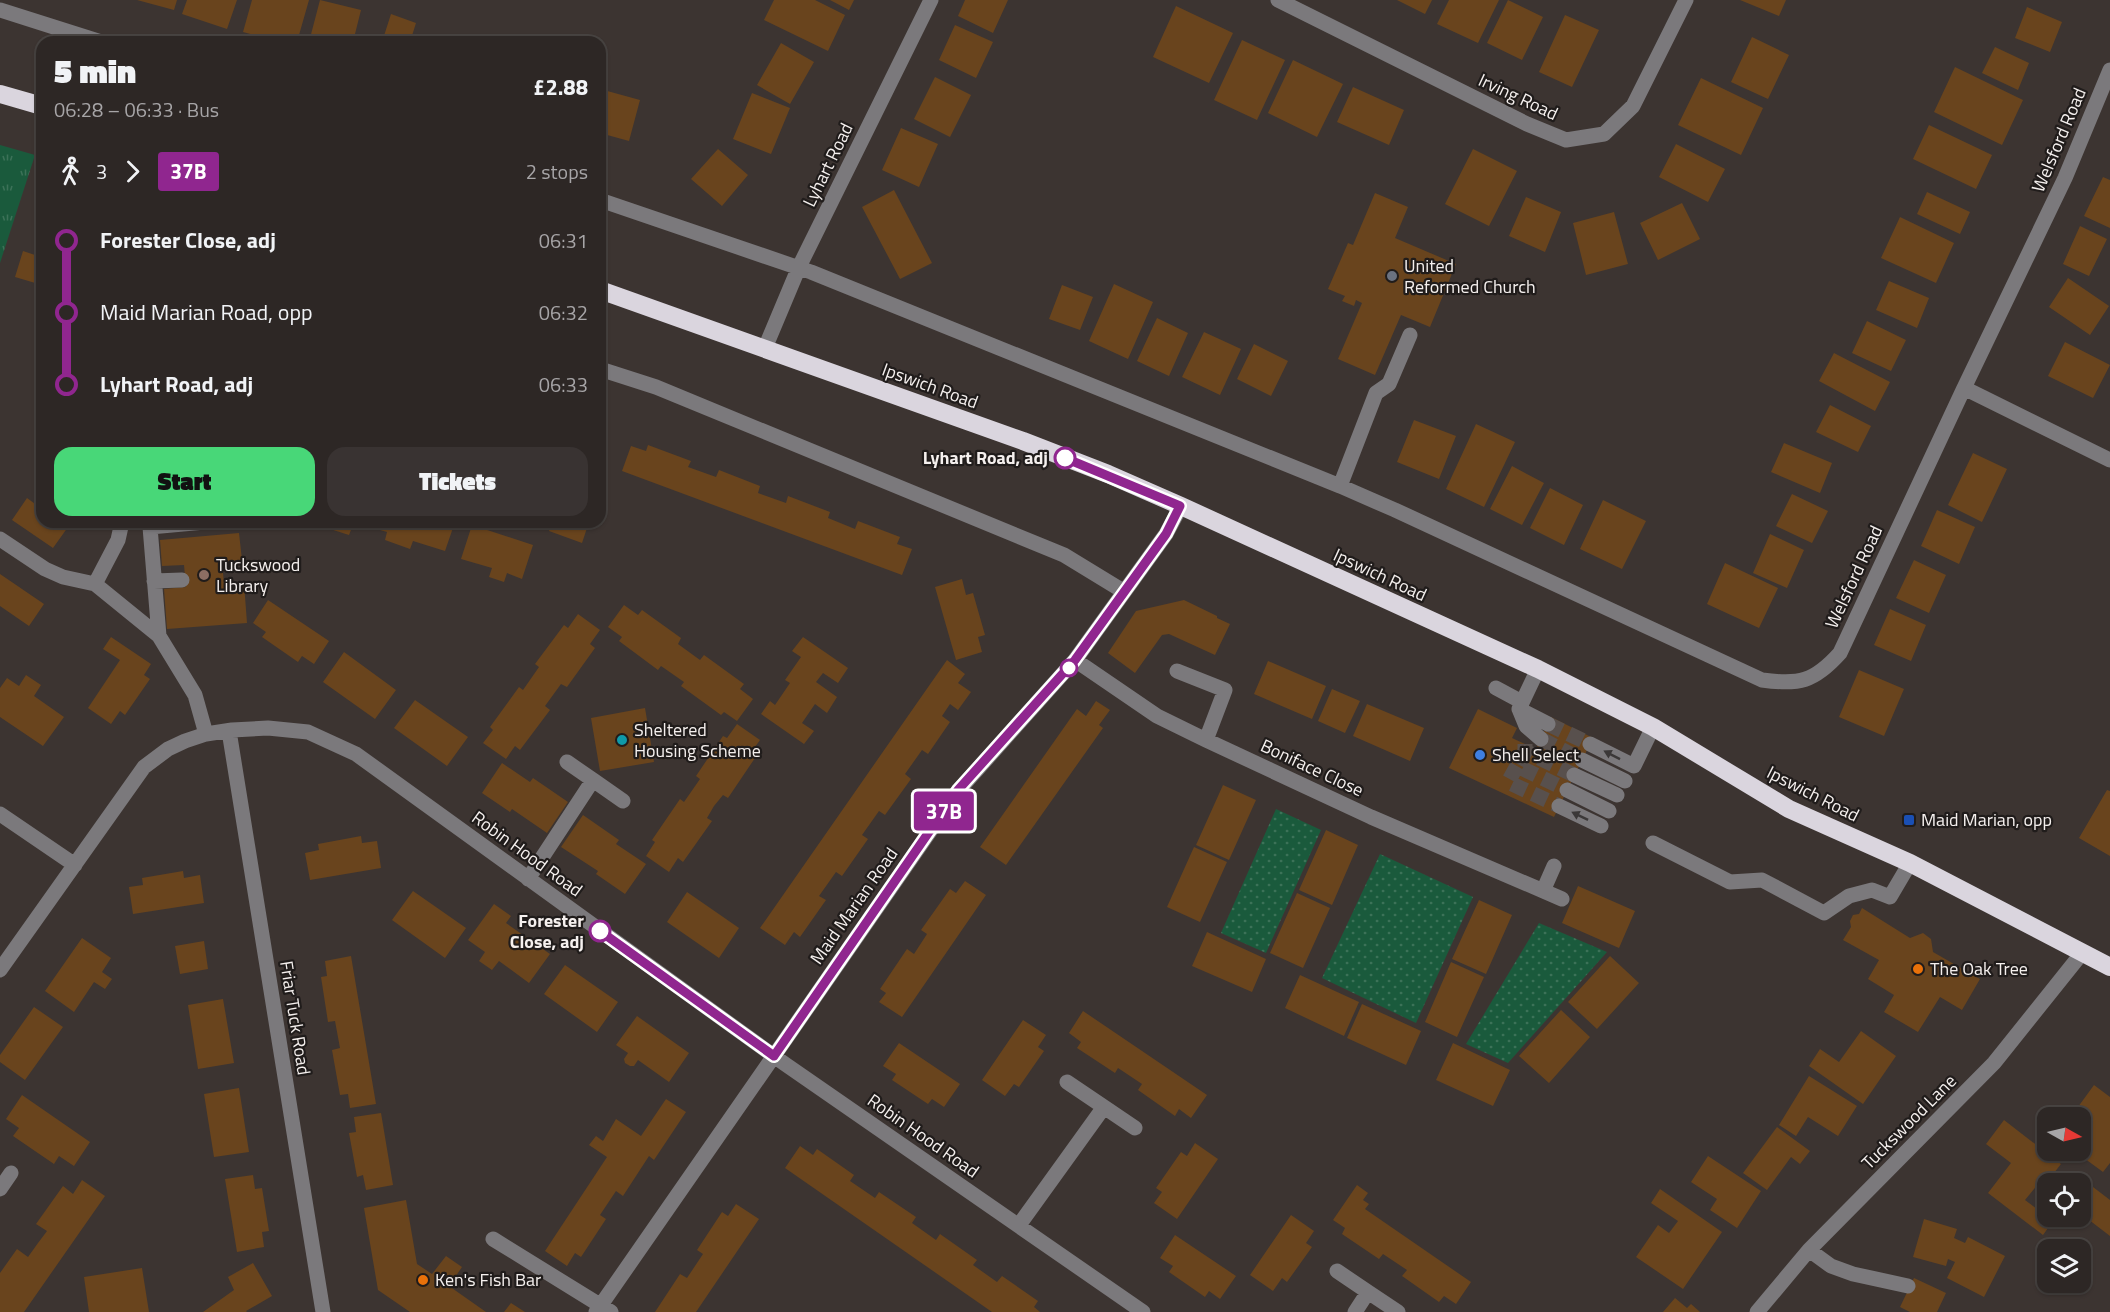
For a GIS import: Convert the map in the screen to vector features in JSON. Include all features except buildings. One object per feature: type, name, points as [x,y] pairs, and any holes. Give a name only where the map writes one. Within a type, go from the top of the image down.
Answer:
[{"type":"highway","points":[[0,94],[36,104]]},
{"type":"highway","name":"Ipswich Road","points":[[606,292],[1023,441],[1108,474],[1180,506],[1538,669],[1653,727],[1789,809],[1910,863],[2110,968]]},
{"type":"street","name":"Lyhart Road","points":[[765,348],[799,267],[931,0]]},
{"type":"street","name":"Irving Road","points":[[1278,0],[1527,124],[1566,140],[1604,134],[1633,106],[1686,0]]},
{"type":"street","points":[[0,10],[83,36]]},
{"type":"street","name":"Welsford Road","points":[[1340,486],[1762,680],[1788,683],[1805,680],[1817,674],[1840,653],[2065,178],[2110,70]]},
{"type":"street","points":[[606,202],[799,267],[1340,486],[1376,393],[1389,384],[1410,335]]},
{"type":"street","points":[[606,371],[656,387],[1064,555],[1123,591]]},
{"type":"street","points":[[1964,388],[2110,460]]},
{"type":"street","name":"Maid Marian Road","points":[[602,1310],[958,790],[1075,660],[1166,534],[1180,506]]},
{"type":"street","points":[[94,584],[118,540],[121,528]]},
{"type":"street","points":[[150,528],[159,636]]},
{"type":"street","points":[[0,538],[45,569],[63,577],[94,584],[159,636],[195,695],[206,734]]},
{"type":"street","points":[[154,581],[182,580]]},
{"type":"street","name":"Boniface Close","points":[[1075,660],[1157,716],[1371,816],[1562,899]]},
{"type":"street","points":[[1525,744],[1526,726],[1520,706],[1538,669]]},
{"type":"street","points":[[1177,671],[1225,690],[1206,740]]},
{"type":"street","points":[[1496,688],[1548,724]]},
{"type":"street","points":[[1526,726],[1541,739]]},
{"type":"street","points":[[1590,744],[1634,766],[1653,727]]},
{"type":"street","name":"Robin Hood Road","points":[[0,970],[144,766],[168,749],[206,734],[268,728],[308,732],[356,754],[774,1056],[1143,1312]]},
{"type":"street","name":"Friar Tuck Road","points":[[229,731],[323,1312]]},
{"type":"street","points":[[1582,760],[1625,781]]},
{"type":"street","points":[[567,762],[623,801]]},
{"type":"street","points":[[1574,775],[1617,795]]},
{"type":"street","points":[[528,879],[593,780]]},
{"type":"street","points":[[1567,790],[1609,811]]},
{"type":"street","points":[[1559,806],[1601,826]]},
{"type":"street","points":[[0,814],[75,865]]},
{"type":"street","points":[[1653,843],[1730,882],[1761,880],[1824,913],[1849,896],[1872,890],[1890,897],[1910,863]]},
{"type":"street","points":[[1543,891],[1554,866]]},
{"type":"street","name":"Tuckswood Lane","points":[[1757,1312],[1809,1250],[1994,1063],[2082,953]]},
{"type":"street","points":[[1067,1082],[1135,1128]]},
{"type":"street","points":[[1018,1225],[1104,1107]]},
{"type":"street","points":[[0,1189],[11,1173]]},
{"type":"street","points":[[493,1239],[602,1310]]},
{"type":"street","points":[[1809,1250],[1831,1266],[1853,1274],[1908,1286]]},
{"type":"street","points":[[1337,1271],[1398,1312]]},
{"type":"street","points":[[1355,1312],[1368,1292]]},
{"type":"green space","points":[[0,145],[35,155],[0,263]]},
{"type":"green space","points":[[1276,809],[1321,830],[1266,953],[1221,933]]},
{"type":"green space","points":[[1380,854],[1473,897],[1416,1023],[1322,978]]},
{"type":"green space","points":[[1539,923],[1607,952],[1508,1063],[1466,1044]]},
{"type":"tunnel","points":[[1548,724],[1590,744]]},
{"type":"tunnel","points":[[1541,739],[1582,760]]},
{"type":"tunnel","points":[[1525,744],[1525,751],[1574,775]]},
{"type":"tunnel","points":[[1525,751],[1517,766],[1567,790]]},
{"type":"tunnel","points":[[1517,766],[1508,782],[1559,806]]},
{"type":"bus line","name":"37B","points":[[600,931],[774,1056],[958,790],[1075,660],[1166,534],[1180,506],[1065,458]]},
{"type":"place","name":"United Reformed Church","points":[[1392,276]]},
{"type":"place","name":"Lyhart Road, adj","points":[[1065,458]]},
{"type":"place","name":"Tuckswood Library","points":[[204,575]]},
{"type":"place","name":"Sheltered Housing Scheme","points":[[622,740]]},
{"type":"place","name":"Shell Select","points":[[1480,755]]},
{"type":"place","name":"Maid Marian, opp","points":[[1909,820]]},
{"type":"place","name":"Forester Close, adj","points":[[600,931]]},
{"type":"place","name":"The Oak Tree","points":[[1918,969]]},
{"type":"place","name":"Ken's Fish Bar","points":[[423,1280]]}]
